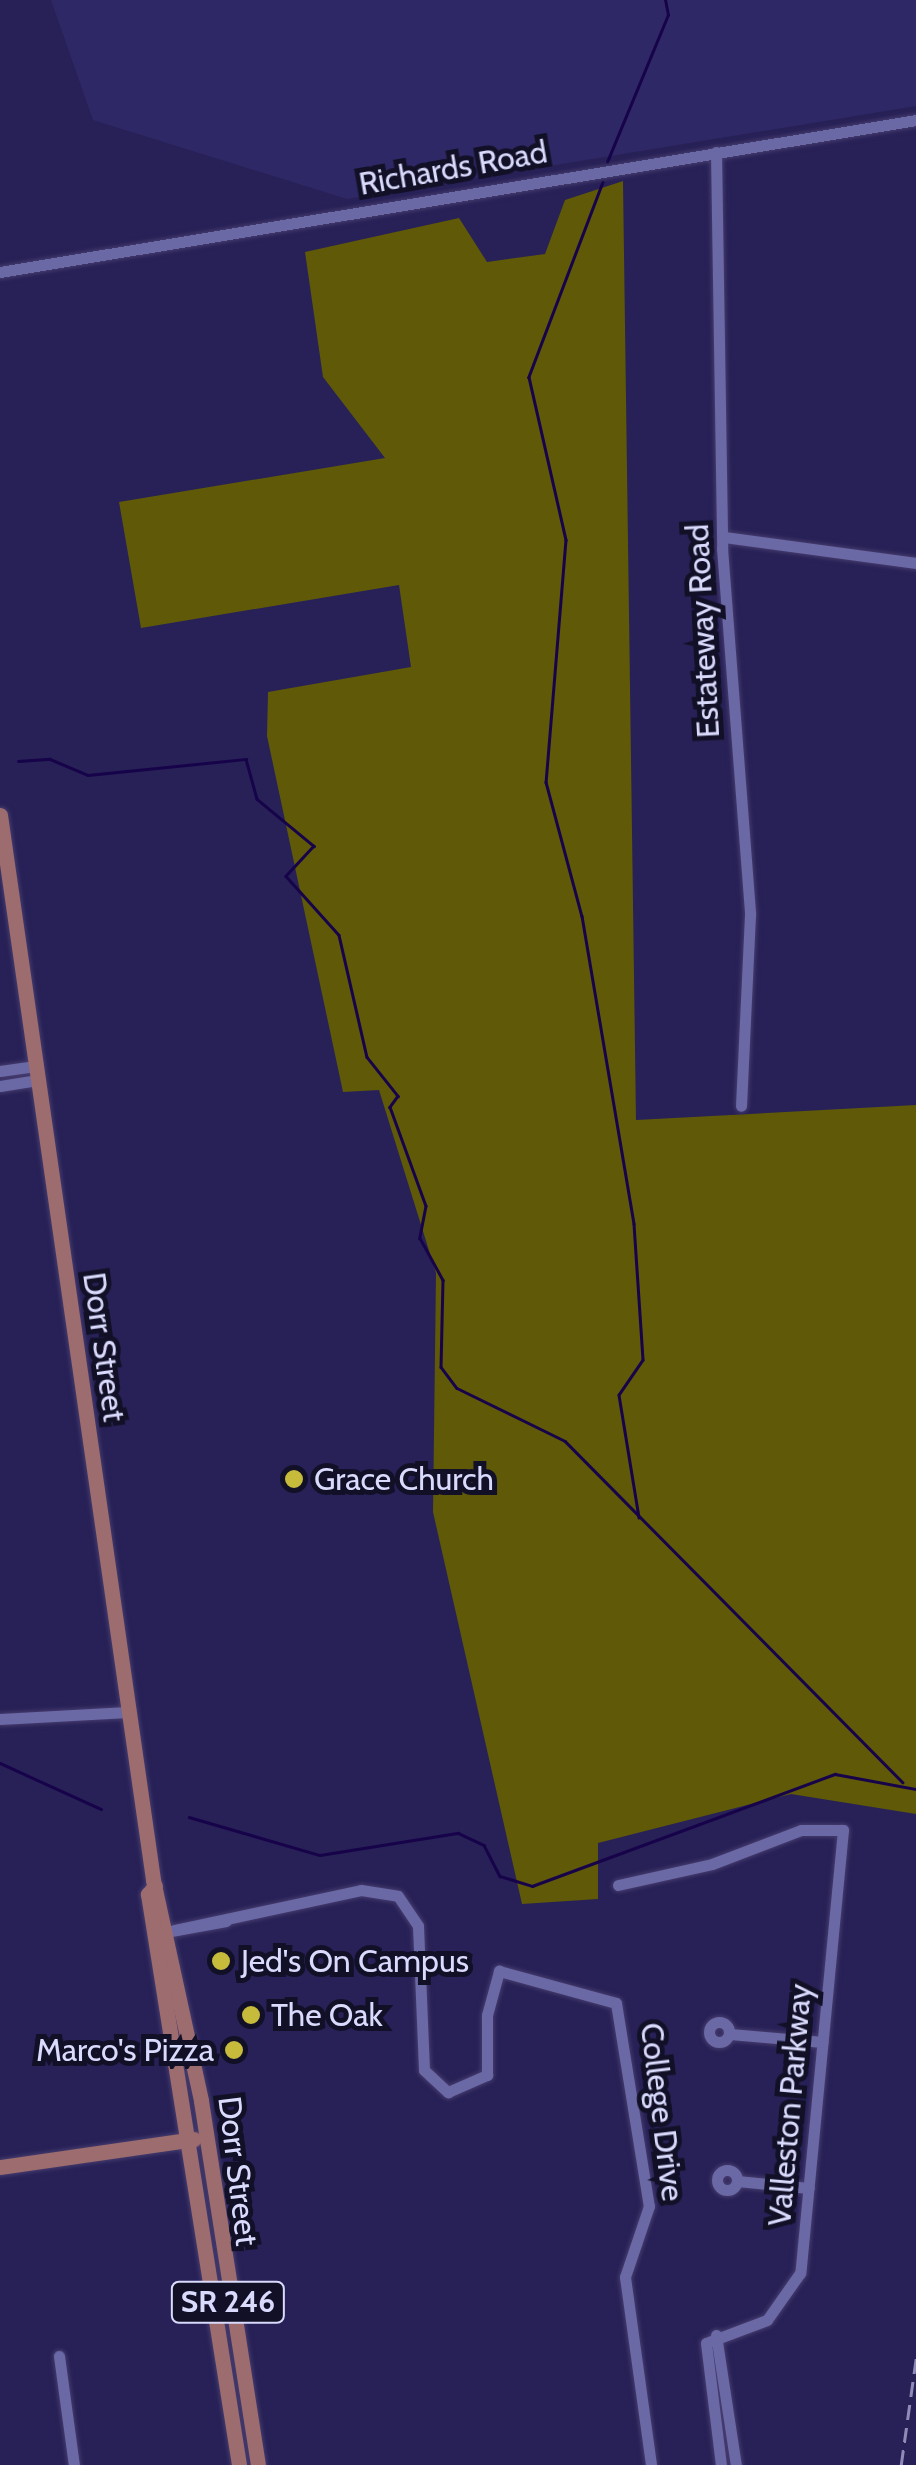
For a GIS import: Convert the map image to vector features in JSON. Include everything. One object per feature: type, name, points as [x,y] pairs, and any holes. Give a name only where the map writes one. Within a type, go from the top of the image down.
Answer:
[{"type":"main road","name":"Dorr Street","points":[[0,815],[8,929],[37,1073],[154,1886],[172,1930],[202,2138],[258,2465]]},
{"type":"main road","name":"Dorr Street","points":[[154,1886],[148,1894],[239,2465]]},
{"type":"main road","points":[[0,2167],[202,2138]]},
{"type":"street","name":"Richards Road","points":[[0,272],[916,120]]},
{"type":"street","name":"Estateway Road","points":[[716,152],[724,537],[750,896],[741,1106]]},
{"type":"street","points":[[724,537],[916,563]]},
{"type":"street","points":[[0,1071],[37,1073]]},
{"type":"street","points":[[0,1086],[37,1073]]},
{"type":"street","points":[[0,1719],[128,1712]]},
{"type":"street","name":"Valleston Parkway","points":[[618,1885],[712,1864],[800,1830],[844,1830],[800,2273],[786,2302],[758,2325],[716,2335]]},
{"type":"street","name":"College Drive","points":[[172,1930],[361,1890],[398,1896],[418,1926],[424,2070],[448,2092],[487,2076],[486,2016],[499,1971],[616,2003],[650,2206],[626,2277],[651,2465]]},
{"type":"street","points":[[730,2034],[823,2042]]},
{"type":"street","points":[[737,2181],[809,2188]]},
{"type":"street","points":[[716,2335],[736,2465]]},
{"type":"street","points":[[716,2335],[704,2350],[721,2465]]},
{"type":"street","points":[[59,2356],[74,2465]]},
{"type":"street","points":[[715,2426],[730,2423]]},
{"type":"shaded area","points":[[51,0],[916,0],[916,106],[347,199],[93,120]]},
{"type":"shaded area","points":[[623,181],[636,1120],[916,1105],[916,1814],[791,1794],[598,1843],[598,1899],[522,1904],[433,1512],[436,1273],[379,1090],[343,1092],[267,736],[268,692],[411,667],[399,585],[141,628],[119,502],[385,458],[323,377],[305,252],[459,218],[487,262],[545,254],[565,200]]},
{"type":"waterway","points":[[607,162],[668,15],[665,0]]},
{"type":"waterway","points":[[603,182],[529,377],[566,540],[546,782],[582,916],[634,1224],[643,1360],[619,1395],[639,1517]]},
{"type":"waterway","points":[[18,761],[50,759],[88,775],[246,759],[257,799],[314,846],[286,876],[339,935],[367,1057],[398,1096],[390,1107],[426,1206],[420,1238],[443,1280],[441,1367],[457,1388],[565,1441],[903,1782]]},
{"type":"waterway","points":[[0,1763],[101,1809]]},
{"type":"waterway","points":[[189,1817],[320,1855],[458,1833],[484,1845],[500,1876],[532,1886],[835,1774],[916,1789]]},
{"type":"railway","points":[[901,2465],[916,2358]]},
{"type":"place","name":"Grace Church","points":[[294,1479]]},
{"type":"place","name":"Jed's On Campus","points":[[221,1961]]},
{"type":"place","name":"The Oak","points":[[251,2015]]},
{"type":"place","name":"Marco's Pizza","points":[[234,2050]]}]
